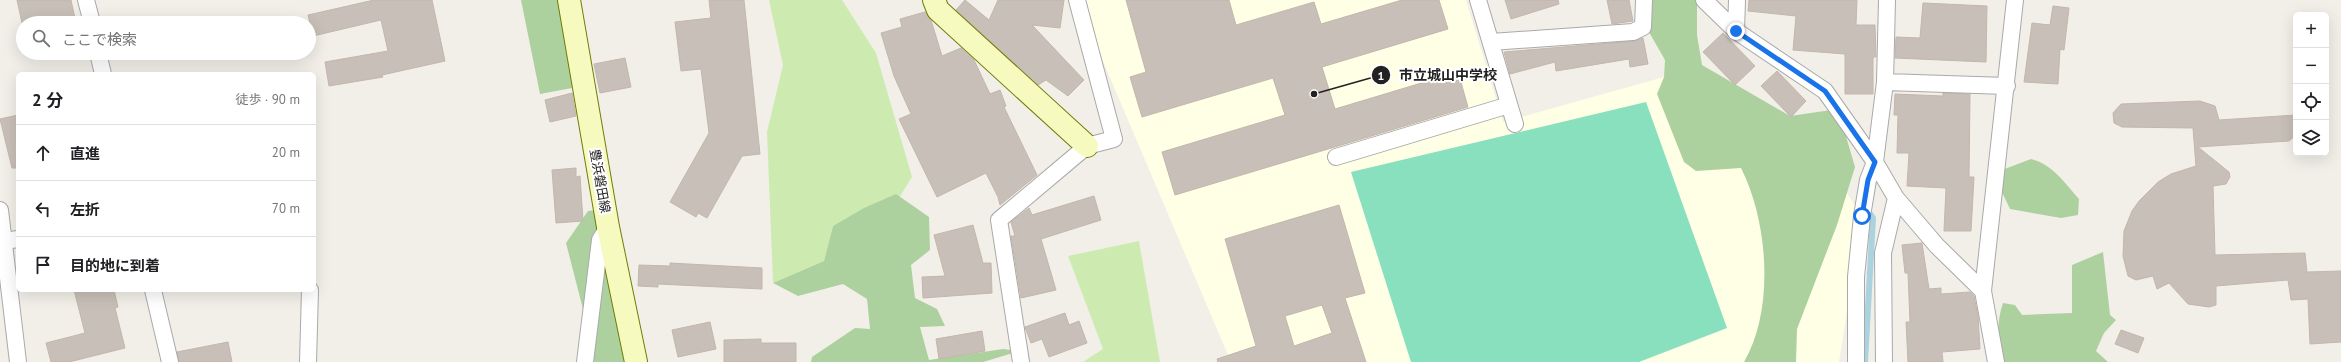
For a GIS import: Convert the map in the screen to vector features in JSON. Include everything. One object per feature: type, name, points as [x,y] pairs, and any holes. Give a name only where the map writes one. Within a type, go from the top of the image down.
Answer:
[{"type":"main road","name":"豊浜磐田線","points":[[569,0],[608,228],[636,362]]},
{"type":"main road","points":[[934,0],[938,10],[1087,146]]},
{"type":"street","points":[[86,0],[90,16]]},
{"type":"street","points":[[1021,362],[998,220],[1087,146],[1114,139],[1077,0]]},
{"type":"street","points":[[1478,0],[1515,124]]},
{"type":"street","points":[[1491,42],[1633,32],[1643,27],[1644,0]]},
{"type":"street","points":[[1704,0],[1736,31],[1825,91],[1875,162],[1896,198],[1937,246],[1983,291]]},
{"type":"street","points":[[1736,31],[1737,0]]},
{"type":"street","points":[[1856,362],[1856,277],[1862,216],[1868,180],[1875,162],[1885,82],[1887,0]]},
{"type":"street","points":[[1996,362],[1983,291],[2007,86],[2015,0]]},
{"type":"street","points":[[100,60],[103,72]]},
{"type":"street","points":[[1885,82],[2007,86]]},
{"type":"street","points":[[1336,157],[1510,105]]},
{"type":"street","points":[[1884,362],[1883,254],[1896,198]]},
{"type":"street","points":[[0,210],[11,240],[18,362]]},
{"type":"street","points":[[585,362],[600,240],[608,228]]},
{"type":"street","points":[[153,292],[170,362]]},
{"type":"street","points":[[308,362],[310,292]]},
{"type":"shaded area","points":[[1077,0],[1466,0],[1503,122],[1664,77],[1812,140],[1862,216],[1839,362],[1231,362]]},
{"type":"green space","points":[[521,0],[569,0],[583,86],[540,94]]},
{"type":"green space","points":[[769,0],[842,0],[876,53],[912,177],[897,201],[833,226],[824,261],[773,283],[767,132],[783,65]]},
{"type":"green space","points":[[1647,0],[1697,0],[1697,35],[1702,65],[1790,116],[1838,109],[1855,167],[1837,225],[1797,329],[1796,362],[1744,362],[1754,341],[1764,291],[1762,239],[1757,213],[1750,189],[1741,168],[1696,171],[1684,162],[1657,94],[1664,77],[1665,60],[1649,32]]},
{"type":"green space","points":[[1646,102],[1727,328],[1639,362],[1411,362],[1351,172]]},
{"type":"green space","points":[[2031,159],[2039,161],[2052,170],[2079,199],[2078,215],[2061,218],[2010,209],[2001,190],[2002,170]]},
{"type":"green space","points":[[896,194],[929,217],[930,250],[911,265],[915,298],[937,309],[945,326],[920,327],[929,360],[1003,349],[1020,351],[983,362],[811,362],[812,357],[855,328],[870,329],[867,299],[843,284],[798,296],[773,283],[824,261],[833,226],[864,208]]},
{"type":"green space","points":[[605,209],[627,362],[591,362],[593,348],[566,243],[588,211]]},
{"type":"green space","points":[[1139,241],[1160,362],[1083,362],[1103,349],[1068,256]]},
{"type":"green space","points":[[2103,252],[2110,315],[2116,320],[2104,333],[2096,351],[2108,362],[2001,362],[1998,332],[1999,318],[2003,303],[2015,305],[2022,315],[2072,313],[2072,265]]},
{"type":"building","points":[[17,0],[71,0],[74,16],[20,16]]},
{"type":"building","points":[[374,0],[432,0],[445,61],[382,75],[383,77],[329,86],[325,62],[388,51],[381,20],[316,35],[316,16],[308,15]]},
{"type":"building","points":[[709,0],[744,0],[760,154],[742,156],[707,218],[698,213],[696,217],[670,202],[709,133],[701,69],[681,71],[675,22],[711,18]]},
{"type":"building","points":[[965,0],[989,20],[998,0],[1064,0],[1060,28],[1032,25],[1084,80],[1068,96],[1046,80],[1038,85],[956,10]]},
{"type":"building","points":[[1126,0],[1229,0],[1236,25],[1314,2],[1321,24],[1402,0],[1439,0],[1448,29],[1322,67],[1335,109],[1458,72],[1468,107],[1175,195],[1162,152],[1285,115],[1273,78],[1142,117],[1130,77],[1146,72]]},
{"type":"building","points":[[1505,0],[1558,0],[1559,4],[1511,19]]},
{"type":"building","points":[[1607,0],[1629,0],[1633,21],[1612,24]]},
{"type":"building","points":[[1749,0],[1857,0],[1856,25],[1875,25],[1876,57],[1873,57],[1873,94],[1845,94],[1845,54],[1793,50],[1796,16],[1748,11]]},
{"type":"building","points":[[1923,3],[1987,6],[1986,62],[1895,58],[1896,37],[1920,38]]},
{"type":"building","points":[[2053,6],[2069,8],[2064,50],[2060,49],[2058,84],[2024,82],[2032,23],[2050,25]]},
{"type":"building","points":[[925,12],[931,20],[942,56],[961,48],[974,60],[990,94],[1000,90],[1006,106],[1004,107],[1037,175],[1000,205],[998,197],[986,173],[937,197],[899,119],[911,114],[894,76],[881,33],[902,27],[900,19]]},
{"type":"building","points":[[1723,33],[1755,66],[1735,85],[1703,52]]},
{"type":"building","points":[[1643,38],[1648,64],[1630,67],[1629,59],[1556,71],[1555,62],[1510,74],[1504,52],[1634,41]]},
{"type":"building","points":[[625,58],[631,87],[600,93],[594,64]]},
{"type":"building","points":[[1777,71],[1806,101],[1791,117],[1761,86]]},
{"type":"building","points":[[572,93],[576,116],[550,122],[545,100]]},
{"type":"building","points":[[1943,93],[1970,94],[1969,177],[1974,177],[1971,231],[1944,231],[1946,188],[1907,186],[1909,153],[1897,153],[1898,115],[1894,115],[1895,94],[1943,96]]},
{"type":"building","points":[[2200,101],[2215,106],[2219,120],[2293,115],[2293,138],[2289,141],[2198,147],[2229,172],[2230,177],[2226,184],[2213,186],[2215,255],[2305,253],[2307,272],[2341,271],[2341,342],[2310,344],[2308,299],[2291,300],[2288,280],[2216,286],[2216,305],[2209,307],[2188,304],[2169,283],[2157,289],[2153,276],[2136,280],[2128,276],[2123,256],[2124,231],[2132,211],[2139,201],[2158,182],[2171,174],[2196,166],[2193,128],[2122,127],[2114,123],[2113,113],[2121,104]]},
{"type":"building","points":[[16,115],[16,168],[12,168],[0,119]]},
{"type":"building","points":[[576,168],[576,177],[580,176],[583,221],[556,223],[552,170]]},
{"type":"building","points":[[1094,196],[1101,220],[1041,239],[1056,290],[1021,298],[1011,236],[1015,236],[1011,222],[1029,208],[1032,215]]},
{"type":"building","points":[[1339,205],[1365,293],[1345,298],[1366,362],[1218,362],[1217,359],[1256,346],[1225,239]],"holes":[[[1322,305],[1332,333],[1294,346],[1285,316]]]},
{"type":"building","points":[[973,225],[983,263],[991,263],[992,293],[923,298],[922,277],[945,276],[934,235]]},
{"type":"building","points":[[1922,243],[1929,289],[1941,288],[1941,294],[1970,292],[1974,296],[1978,316],[1980,349],[1942,352],[1943,362],[1908,362],[1906,322],[1910,322],[1908,273],[1905,273],[1902,245]]},
{"type":"building","points":[[670,263],[762,268],[762,289],[658,284],[658,287],[638,286],[639,265],[670,266]]},
{"type":"building","points":[[75,292],[114,292],[118,307],[115,308],[125,348],[69,362],[51,362],[46,343],[85,333]]},
{"type":"building","points":[[1065,313],[1069,325],[1079,321],[1087,343],[1049,357],[1042,339],[1031,343],[1025,327]]},
{"type":"building","points":[[710,322],[716,349],[678,357],[672,330]]},
{"type":"building","points":[[2121,330],[2144,338],[2138,353],[2115,344]]},
{"type":"building","points":[[982,331],[985,351],[939,359],[936,339]]},
{"type":"building","points":[[761,339],[761,343],[796,343],[796,362],[724,362],[724,340]]},
{"type":"building","points":[[228,342],[232,362],[179,362],[177,352]]},
{"type":"waterway","points":[[1865,362],[1873,218],[1871,215]]},
{"type":"place","name":"市立城山中学校","points":[[1314,94]]},
{"type":"route","points":[[1736,31],[1825,91],[1875,162],[1868,180],[1862,216]]}]
